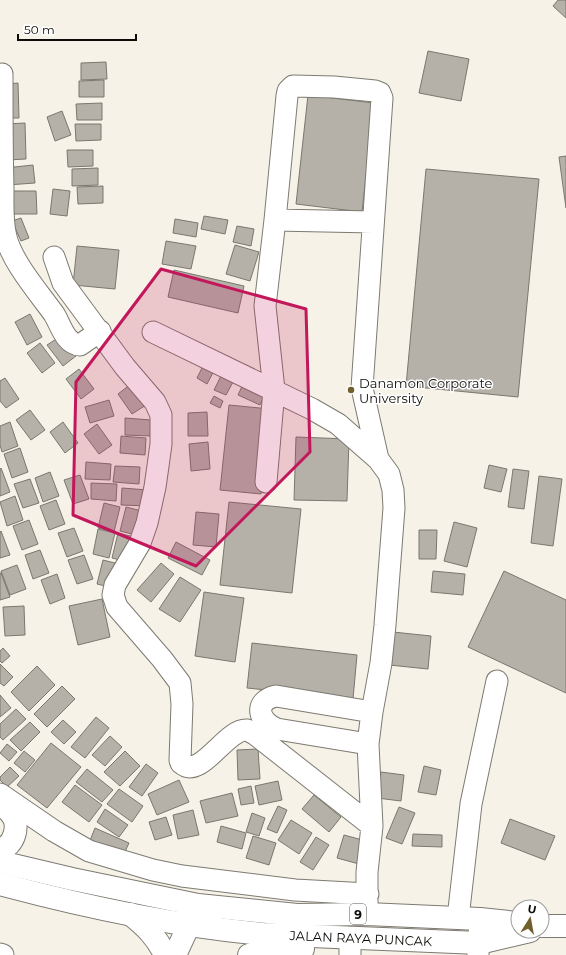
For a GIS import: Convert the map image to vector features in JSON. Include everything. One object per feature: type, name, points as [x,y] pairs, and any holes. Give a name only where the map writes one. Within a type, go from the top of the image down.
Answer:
[{"type":"highway","points":[[0,803],[13,815],[16,825],[11,842],[4,848],[0,849]]},
{"type":"highway","name":"JALAN RAYA PUNCAK","points":[[0,862],[72,879],[198,905],[297,915],[367,904],[458,918],[510,922]]},
{"type":"highway","name":"JALAN RAYA PUNCAK","points":[[0,884],[52,898],[130,914],[228,931],[376,939],[478,949],[510,939]]},
{"type":"highway","points":[[175,955],[198,905]]},
{"type":"highway","points":[[130,914],[161,944],[165,955]]},
{"type":"highway","points":[[249,955],[262,951],[281,949],[350,952],[376,939]]},
{"type":"street","points":[[2,74],[2,161],[4,223],[6,238],[24,272],[57,319],[69,340],[74,344],[80,345],[100,331]]},
{"type":"street","points":[[266,482],[274,390],[265,306],[287,96],[289,89],[296,86],[334,87],[375,91],[380,93],[382,98],[362,388],[378,458]]},
{"type":"street","points":[[275,220],[373,222]]},
{"type":"street","points":[[54,257],[63,283],[100,331],[125,367],[155,402],[160,415],[161,444],[155,487],[147,523],[140,543],[115,585],[113,595],[116,607],[162,659],[180,683],[182,704],[181,763],[188,767],[197,766],[230,738],[248,730],[372,826]]},
{"type":"street","points":[[0,794],[54,831],[89,851],[153,870],[182,876],[295,890],[367,904],[367,872],[372,826],[368,744],[381,663],[385,625],[394,508],[393,490],[389,474],[378,458],[338,424],[274,390],[152,332]]},
{"type":"street","points":[[458,918],[472,804],[497,682]]},
{"type":"street","points":[[368,744],[277,729],[266,723],[260,710],[265,701],[276,696],[372,712]]},
{"type":"street","points":[[478,949],[480,919]]},
{"type":"highlighted area","points":[[161,269],[306,309],[310,452],[196,566],[73,515],[76,382]]},
{"type":"building","points":[[558,0],[566,0],[566,18],[553,6]]},
{"type":"building","points":[[428,51],[469,59],[461,101],[419,93]]},
{"type":"building","points":[[106,62],[107,79],[81,80],[81,63]]},
{"type":"building","points":[[104,80],[104,97],[79,97],[79,81]]},
{"type":"building","points":[[18,83],[19,118],[8,118],[7,84]]},
{"type":"building","points":[[308,95],[374,103],[362,212],[296,204]]},
{"type":"building","points":[[102,103],[102,120],[77,120],[76,104]]},
{"type":"building","points":[[62,111],[71,135],[55,141],[47,117]]},
{"type":"building","points":[[25,123],[26,159],[7,160],[6,124]]},
{"type":"building","points":[[75,124],[101,124],[101,140],[76,141]]},
{"type":"building","points":[[67,150],[93,150],[93,166],[68,167]]},
{"type":"building","points":[[566,156],[566,208],[559,157]]},
{"type":"building","points":[[33,165],[35,183],[7,185],[5,168]]},
{"type":"building","points":[[98,168],[98,185],[72,186],[72,169]]},
{"type":"building","points":[[426,169],[539,179],[518,397],[406,386]]},
{"type":"building","points":[[103,186],[103,203],[78,204],[77,187]]},
{"type":"building","points":[[53,189],[70,191],[67,216],[50,214]]},
{"type":"building","points":[[9,191],[36,191],[37,214],[9,214]]},
{"type":"building","points":[[204,216],[228,220],[225,234],[201,229]]},
{"type":"building","points":[[21,218],[29,238],[21,241],[12,221]]},
{"type":"building","points":[[175,219],[198,223],[196,237],[173,233]]},
{"type":"building","points":[[237,226],[254,229],[251,246],[233,242]]},
{"type":"building","points":[[166,241],[196,246],[191,269],[162,264]]},
{"type":"building","points":[[235,245],[259,252],[250,281],[226,274]]},
{"type":"building","points":[[77,246],[119,250],[115,289],[73,285]]},
{"type":"building","points":[[174,270],[244,286],[238,313],[168,297]]},
{"type":"building","points":[[30,314],[42,337],[27,345],[15,322]]},
{"type":"building","points":[[61,336],[76,356],[63,366],[47,345]]},
{"type":"building","points":[[40,343],[55,363],[42,373],[27,353]]},
{"type":"building","points":[[205,362],[216,367],[207,384],[197,378]]},
{"type":"building","points":[[79,369],[94,389],[81,399],[66,379]]},
{"type":"building","points":[[221,376],[233,382],[226,395],[214,390]]},
{"type":"building","points":[[5,378],[19,399],[6,408],[0,401],[0,381]]},
{"type":"building","points":[[244,382],[266,392],[260,405],[238,395]]},
{"type":"building","points":[[131,384],[146,405],[132,414],[118,394]]},
{"type":"building","points":[[214,396],[223,401],[220,408],[210,403]]},
{"type":"building","points":[[109,400],[114,416],[90,423],[85,407]]},
{"type":"building","points":[[229,405],[270,409],[261,494],[220,490]]},
{"type":"building","points":[[30,410],[45,430],[31,440],[16,420]]},
{"type":"building","points":[[207,412],[208,436],[188,436],[188,413]]},
{"type":"building","points":[[125,418],[151,420],[150,436],[125,435]]},
{"type":"building","points":[[10,422],[18,446],[2,452],[0,445],[0,426]]},
{"type":"building","points":[[63,422],[78,443],[65,453],[50,432]]},
{"type":"building","points":[[97,424],[112,445],[99,454],[84,434]]},
{"type":"building","points":[[121,436],[146,438],[145,455],[120,453]]},
{"type":"building","points":[[296,437],[349,439],[347,501],[294,500]]},
{"type":"building","points":[[208,442],[210,469],[191,471],[189,444]]},
{"type":"building","points":[[20,448],[28,472],[12,478],[4,454]]},
{"type":"building","points":[[86,462],[111,464],[110,480],[85,479]]},
{"type":"building","points":[[489,465],[507,469],[501,492],[484,488]]},
{"type":"building","points":[[115,466],[140,467],[139,484],[113,482]]},
{"type":"building","points":[[1,468],[10,492],[0,496],[0,469]]},
{"type":"building","points":[[513,469],[529,471],[524,509],[508,507]]},
{"type":"building","points":[[50,472],[59,496],[43,502],[35,478]]},
{"type":"building","points":[[80,475],[89,499],[73,504],[64,480]]},
{"type":"building","points":[[539,476],[562,479],[553,546],[531,543]]},
{"type":"building","points":[[30,479],[39,503],[23,508],[14,484]]},
{"type":"building","points":[[91,483],[117,484],[116,501],[91,499]]},
{"type":"building","points":[[122,488],[148,490],[147,506],[121,505]]},
{"type":"building","points":[[15,496],[23,520],[7,526],[0,502]]},
{"type":"building","points":[[56,500],[65,524],[49,530],[40,506]]},
{"type":"building","points":[[229,502],[301,509],[292,593],[220,585]]},
{"type":"building","points":[[104,503],[120,507],[114,532],[98,528]]},
{"type":"building","points":[[126,507],[142,511],[136,535],[120,531]]},
{"type":"building","points":[[196,512],[219,514],[216,547],[193,545]]},
{"type":"building","points":[[29,520],[38,544],[22,550],[13,526]]},
{"type":"building","points":[[454,522],[477,528],[467,567],[444,561]]},
{"type":"building","points":[[74,528],[83,551],[67,557],[58,533]]},
{"type":"building","points":[[98,529],[115,533],[109,558],[93,554]]},
{"type":"building","points":[[419,530],[437,530],[436,559],[419,559]]},
{"type":"building","points":[[1,531],[10,555],[0,558],[0,532]]},
{"type":"building","points":[[118,533],[134,537],[128,562],[112,558]]},
{"type":"building","points":[[176,542],[210,560],[202,575],[168,558]]},
{"type":"building","points":[[40,550],[49,573],[33,579],[25,555]]},
{"type":"building","points":[[84,555],[93,579],[77,584],[68,560]]},
{"type":"building","points":[[103,560],[119,564],[114,588],[97,584]]},
{"type":"building","points":[[161,563],[174,574],[151,602],[137,590]]},
{"type":"building","points":[[17,565],[26,589],[10,595],[1,571]]},
{"type":"building","points":[[433,571],[465,574],[463,595],[431,592]]},
{"type":"building","points":[[504,571],[566,600],[566,693],[468,647]]},
{"type":"building","points":[[0,573],[10,597],[0,600]]},
{"type":"building","points":[[57,574],[65,598],[50,604],[41,580]]},
{"type":"building","points":[[180,577],[201,590],[180,622],[159,609]]},
{"type":"building","points":[[204,592],[244,598],[235,662],[195,656]]},
{"type":"building","points":[[102,599],[110,637],[78,645],[69,606]]},
{"type":"building","points":[[24,606],[25,635],[5,636],[3,607]]},
{"type":"building","points":[[393,632],[431,636],[428,669],[389,665]]},
{"type":"building","points":[[252,643],[357,655],[353,699],[247,688]]},
{"type":"building","points":[[3,648],[10,656],[2,663],[0,661],[0,651]]},
{"type":"building","points":[[0,664],[13,677],[4,686],[0,683]]},
{"type":"building","points":[[37,666],[55,685],[29,711],[11,692]]},
{"type":"building","points":[[62,686],[75,699],[47,727],[34,714]]},
{"type":"building","points":[[0,695],[11,708],[0,717]]},
{"type":"building","points":[[16,709],[26,719],[3,740],[0,737],[0,724]]},
{"type":"building","points":[[96,717],[109,728],[85,758],[71,747]]},
{"type":"building","points":[[63,720],[76,732],[64,744],[51,732]]},
{"type":"building","points":[[30,722],[40,732],[21,751],[10,740]]},
{"type":"building","points":[[110,736],[122,747],[105,766],[92,755]]},
{"type":"building","points":[[51,743],[81,767],[47,808],[17,785]]},
{"type":"building","points":[[7,744],[17,752],[9,761],[0,753]]},
{"type":"building","points":[[258,749],[260,779],[238,780],[237,750]]},
{"type":"building","points":[[24,751],[35,760],[25,772],[14,763]]},
{"type":"building","points":[[125,751],[140,766],[120,786],[104,772]]},
{"type":"building","points":[[146,764],[158,773],[142,796],[129,787]]},
{"type":"building","points":[[424,766],[441,770],[436,795],[418,792]]},
{"type":"building","points":[[10,767],[19,776],[7,787],[0,780],[0,777]]},
{"type":"building","points":[[87,769],[113,790],[102,802],[76,782]]},
{"type":"building","points":[[381,772],[404,775],[401,801],[377,798]]},
{"type":"building","points":[[179,780],[189,802],[157,815],[148,794]]},
{"type":"building","points":[[278,781],[282,800],[259,805],[255,786]]},
{"type":"building","points":[[75,785],[102,805],[89,822],[62,802]]},
{"type":"building","points":[[251,786],[254,803],[241,805],[238,789]]},
{"type":"building","points":[[119,789],[143,806],[132,822],[107,804]]},
{"type":"building","points":[[232,793],[238,816],[206,823],[200,801]]},
{"type":"building","points":[[314,795],[341,817],[329,832],[302,809]]},
{"type":"building","points":[[278,806],[287,810],[277,833],[267,829]]},
{"type":"building","points":[[399,807],[415,813],[402,844],[386,838]]},
{"type":"building","points":[[105,809],[128,825],[119,837],[97,822]]},
{"type":"building","points":[[193,810],[199,835],[178,839],[173,815]]},
{"type":"building","points":[[252,813],[265,818],[259,836],[246,832]]},
{"type":"building","points":[[166,817],[172,835],[155,840],[149,822]]},
{"type":"building","points":[[510,819],[555,836],[545,860],[501,843]]},
{"type":"building","points":[[291,820],[312,833],[299,854],[278,840]]},
{"type":"building","points":[[221,826],[246,833],[242,849],[217,842]]},
{"type":"building","points":[[95,828],[129,843],[122,858],[89,843]]},
{"type":"building","points":[[413,834],[442,835],[442,847],[412,846]]},
{"type":"building","points":[[344,835],[366,841],[359,864],[337,858]]},
{"type":"building","points":[[253,836],[276,843],[269,865],[246,858]]},
{"type":"building","points":[[316,837],[329,845],[313,870],[300,862]]},
{"type":"place","name":"Danamon Corporate University","points":[[351,390]]}]
